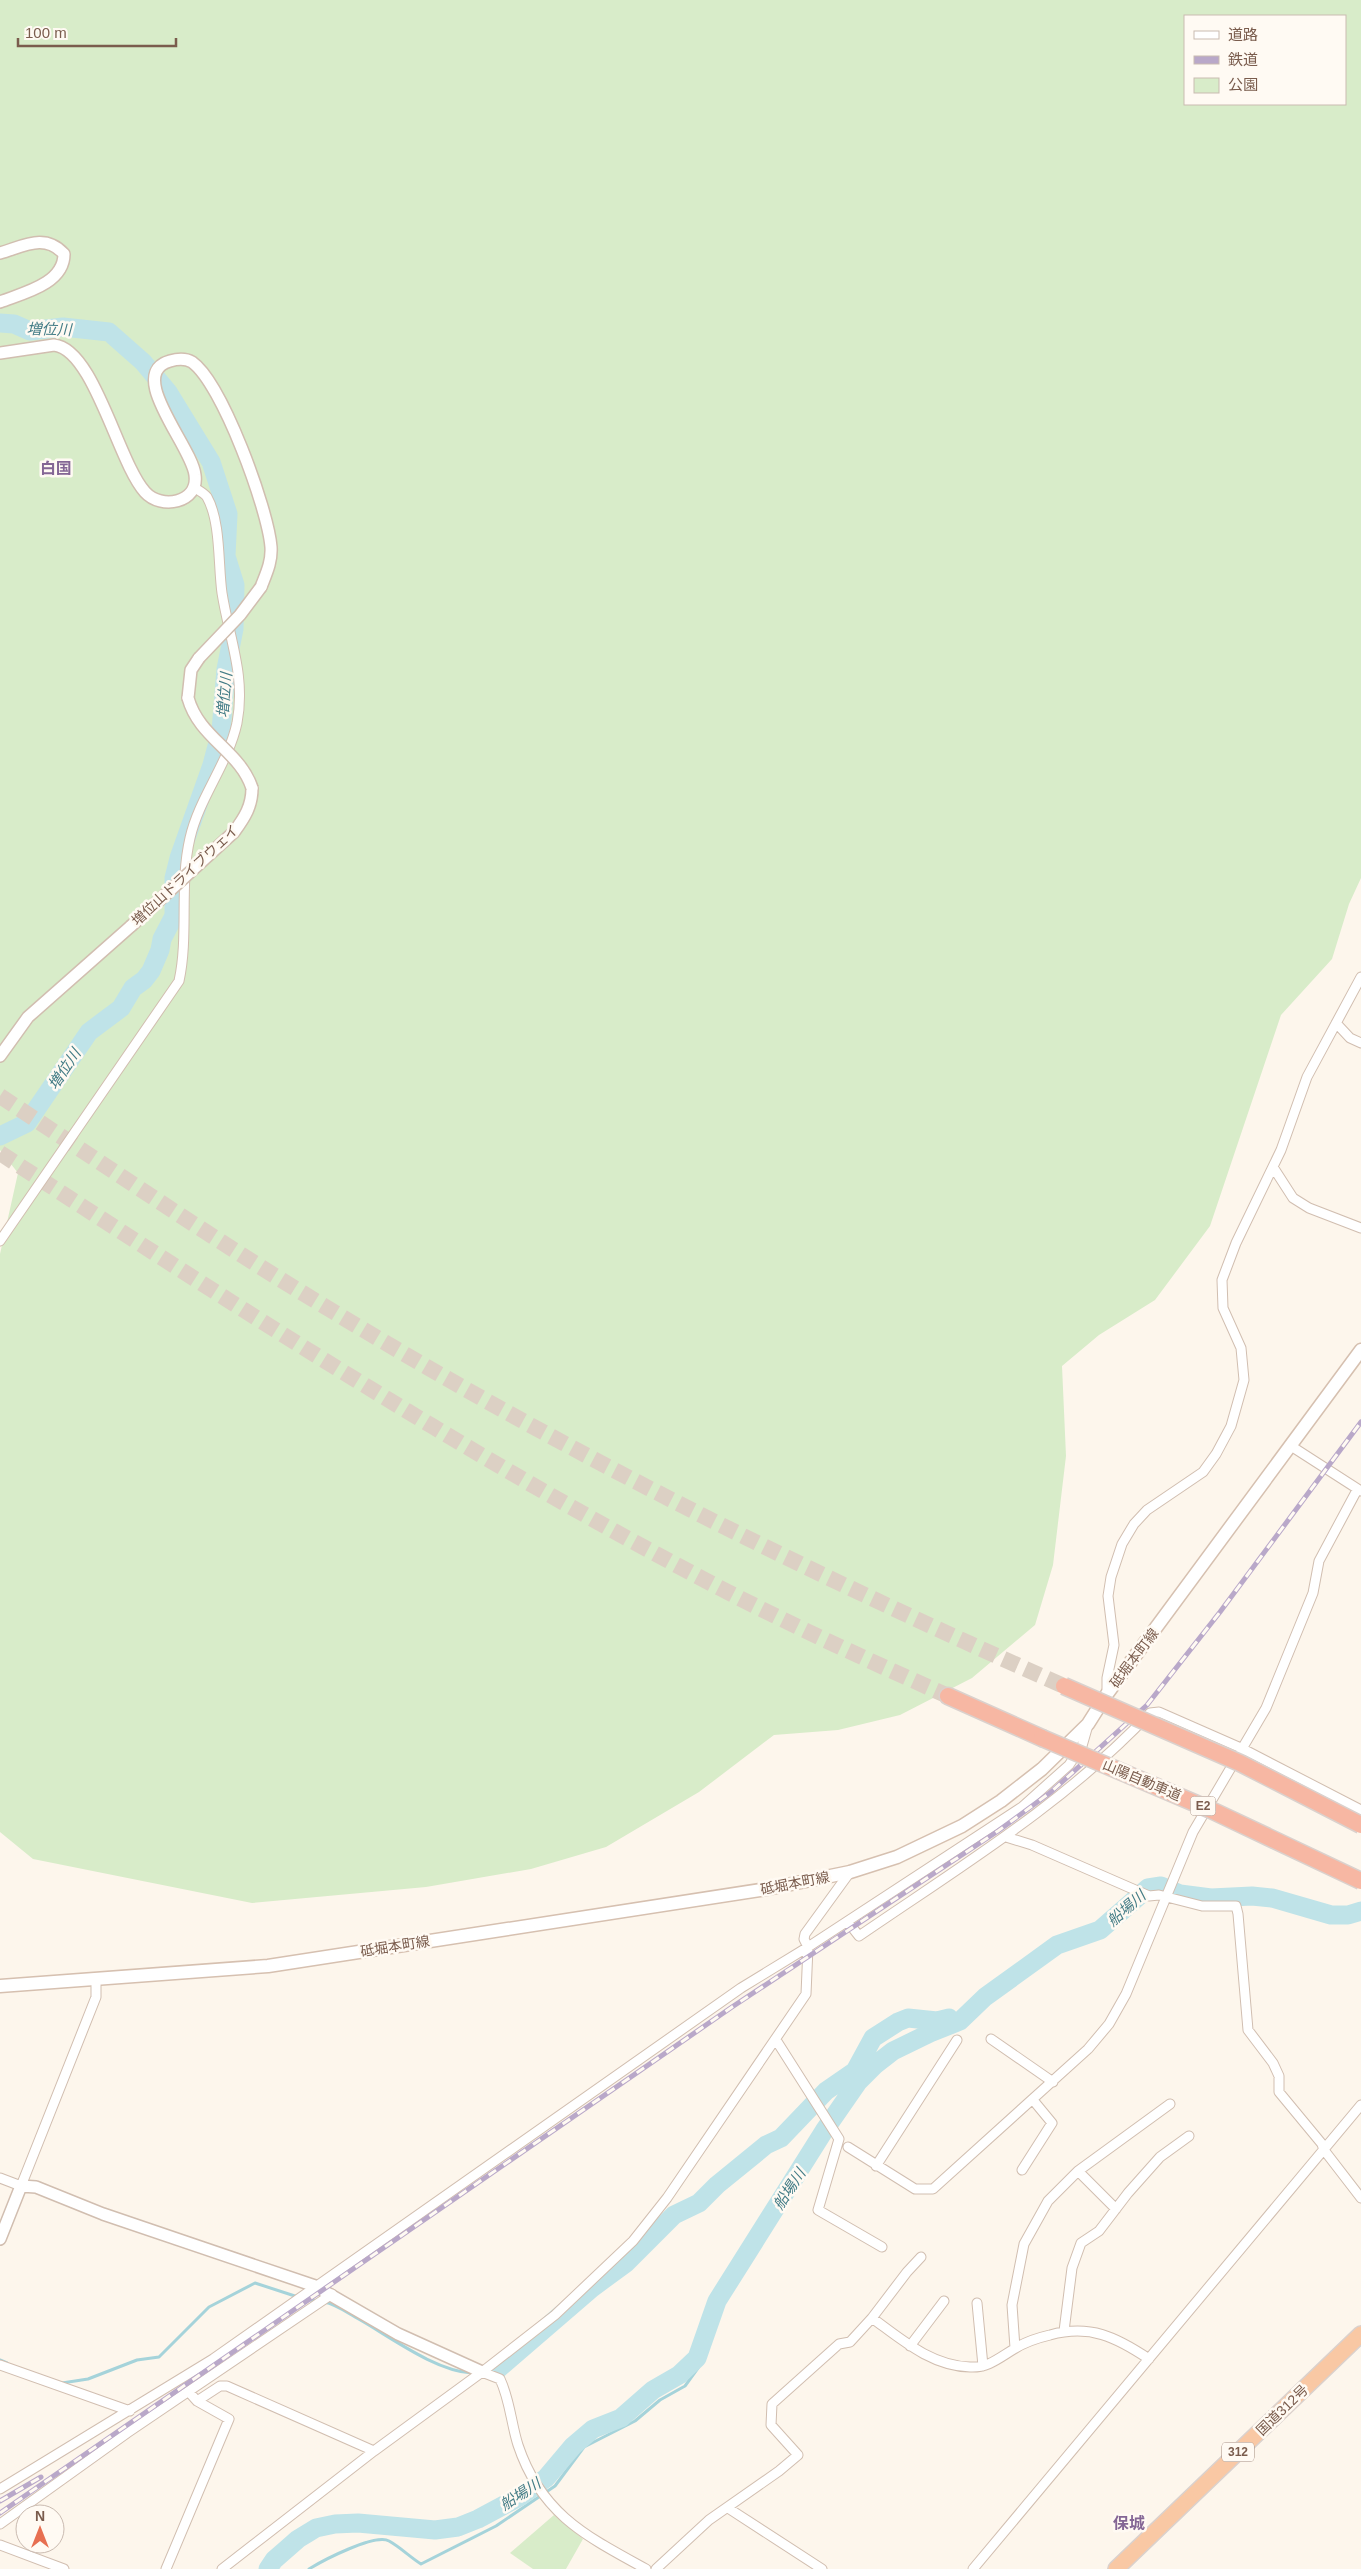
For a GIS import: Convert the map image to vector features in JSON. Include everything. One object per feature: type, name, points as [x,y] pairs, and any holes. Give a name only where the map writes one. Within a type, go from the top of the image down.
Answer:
[{"type":"highway","points":[[1064,1686],[1240,1763],[1361,1825]]},
{"type":"highway","name":"山陽自動車道","points":[[948,1696],[1211,1810],[1361,1881]]},
{"type":"highway","name":"国道312号","points":[[1116,2569],[1361,2334]]},
{"type":"main road","name":"砥堀本町線","points":[[0,1986],[268,1966],[766,1889],[850,1872],[897,1857],[962,1826],[1001,1801],[1042,1769],[1088,1724],[1107,1694],[1361,1350]]},
{"type":"street","points":[[0,253],[33,243],[47,242],[57,246],[64,254],[64,265],[58,274],[39,286],[0,302]]},
{"type":"street","points":[[0,353],[54,345],[63,346],[72,353],[93,385],[133,473],[145,492],[156,501],[169,503],[181,500],[195,488],[206,495],[217,533],[222,594],[236,652],[240,686],[237,724],[220,772],[197,815],[190,839],[184,894],[184,960],[179,981],[0,1241]]},
{"type":"street","name":"増位山ドライブウェイ","points":[[0,1056],[28,1017],[234,832],[246,815],[252,802],[252,788],[248,777],[240,766],[200,725],[192,713],[188,698],[189,675],[199,658],[246,608],[261,587],[270,565],[272,549],[267,520],[256,484],[220,400],[203,372],[190,361],[177,358],[163,363],[155,372],[153,386],[160,405],[192,463],[195,475],[195,488]]},
{"type":"street","points":[[1107,1694],[1107,1678],[1114,1645],[1108,1596],[1111,1577],[1122,1544],[1134,1524],[1147,1510],[1203,1472],[1216,1454],[1231,1426],[1244,1380],[1241,1348],[1224,1308],[1222,1280],[1236,1243],[1273,1167],[1307,1077],[1361,977]]},
{"type":"street","points":[[1336,1023],[1350,1038],[1361,1043]]},
{"type":"street","points":[[1273,1167],[1293,1198],[1309,1208],[1361,1228]]},
{"type":"street","points":[[848,2147],[916,2189],[933,2188],[1053,2082],[1088,2049],[1109,2024],[1126,1994],[1193,1832],[1240,1748],[1266,1708],[1313,1593],[1320,1561],[1359,1490],[1291,1446]]},
{"type":"street","points":[[848,1922],[859,1936],[1006,1837],[1082,1779],[1150,1713],[1159,1712],[1240,1748],[1361,1810]]},
{"type":"street","points":[[0,2489],[213,2359],[733,1993],[808,1948],[1022,1807],[1058,1778],[1074,1760],[1082,1746],[1088,1724]]},
{"type":"street","points":[[1006,1837],[1032,1846],[1149,1896],[1159,1895],[1202,1906],[1236,1906],[1248,2030],[1273,2063],[1279,2076],[1279,2092],[1322,2144],[1324,2150],[1361,2198]]},
{"type":"street","points":[[222,2569],[374,2451],[482,2372],[554,2314],[633,2241],[667,2198],[806,1994],[808,1948],[804,1939],[805,1934],[850,1872]]},
{"type":"street","points":[[0,2239],[96,1996],[96,1979]]},
{"type":"street","points":[[991,2039],[1053,2082]]},
{"type":"street","points":[[776,2040],[839,2139],[818,2210],[882,2247]]},
{"type":"street","points":[[876,2166],[957,2040]]},
{"type":"street","points":[[1022,2170],[1052,2123],[1032,2100]]},
{"type":"street","points":[[1015,2348],[1012,2305],[1026,2236],[1048,2201],[1078,2171],[1170,2104]]},
{"type":"street","points":[[973,2569],[1361,2106]]},
{"type":"street","points":[[1064,2331],[1072,2268],[1078,2248],[1084,2240],[1096,2234],[1160,2156],[1189,2136]]},
{"type":"street","points":[[1078,2171],[1116,2209]]},
{"type":"street","points":[[0,2178],[20,2186],[36,2187],[103,2214],[315,2286],[332,2294],[398,2334],[500,2380],[504,2387],[518,2446],[533,2479],[548,2502],[590,2538],[646,2569]]},
{"type":"street","points":[[656,2569],[689,2536],[798,2455],[771,2425],[772,2404],[839,2344],[850,2342],[872,2318],[907,2272],[922,2257]]},
{"type":"street","points":[[0,2524],[127,2433],[332,2294]]},
{"type":"street","points":[[910,2346],[944,2301]]},
{"type":"street","points":[[978,2303],[983,2366]]},
{"type":"street","points":[[872,2318],[910,2346],[947,2364],[970,2367],[983,2366],[1035,2339],[1064,2331],[1090,2331],[1107,2336],[1129,2346],[1149,2360]]},
{"type":"street","points":[[0,2365],[130,2411]]},
{"type":"street","points":[[197,2401],[220,2386],[227,2386],[374,2451]]},
{"type":"street","points":[[166,2569],[229,2419],[197,2401],[189,2392]]},
{"type":"street","points":[[728,2508],[822,2569]]},
{"type":"street","points":[[0,2545],[41,2565],[64,2569]]},
{"type":"green space","points":[[0,0],[1361,0],[1361,878],[1349,904],[1332,959],[1281,1015],[1210,1226],[1155,1300],[1099,1335],[1062,1366],[1066,1456],[1053,1565],[1035,1625],[972,1678],[900,1715],[838,1730],[774,1735],[699,1792],[606,1847],[531,1869],[426,1887],[252,1903],[33,1859],[0,1832],[0,1254],[18,1173],[0,1150]]},
{"type":"green space","points":[[554,2515],[583,2539],[566,2569],[533,2569],[510,2553]]},
{"type":"waterway","name":"増位川","points":[[0,323],[14,324],[30,331],[63,327],[109,332],[143,362],[168,392],[211,462],[228,514],[226,556],[235,585],[234,629],[226,669],[221,731],[212,765],[179,858],[174,878],[174,916],[162,939],[160,950],[151,971],[144,980],[133,988],[121,1008],[89,1032],[27,1123],[0,1136]]},
{"type":"waterway","name":"船場川","points":[[268,2569],[274,2560],[298,2539],[316,2528],[335,2524],[358,2523],[435,2530],[458,2527],[478,2519],[521,2496],[546,2478],[573,2446],[593,2429],[621,2418],[653,2390],[679,2375],[697,2358],[717,2301],[824,2131],[858,2082],[875,2065],[893,2051],[960,2021],[985,1997],[1057,1945],[1100,1930],[1148,1888],[1161,1886],[1180,1894],[1211,1898],[1252,1896],[1272,1898],[1331,1915],[1348,1915],[1361,1911]]},
{"type":"waterway","points":[[498,2369],[592,2288],[626,2263],[674,2215],[699,2203],[717,2185],[766,2145],[781,2138],[826,2091],[855,2071],[873,2038],[908,2018],[937,2021],[949,2018]]},
{"type":"waterway","points":[[62,2383],[88,2379],[137,2360],[159,2357],[209,2307],[255,2283],[298,2297]]},
{"type":"waterway","points":[[304,2299],[317,2301]]},
{"type":"waterway","points":[[324,2302],[340,2308],[427,2359],[457,2371],[472,2373]]},
{"type":"waterway","points":[[309,2569],[361,2544],[382,2540],[393,2543],[421,2564],[496,2526],[555,2486],[584,2447],[635,2421],[660,2400],[685,2386],[698,2368],[697,2358]]},
{"type":"waterway","points":[[0,2360],[7,2363]]},
{"type":"waterway","points":[[489,2371],[498,2369]]},
{"type":"tunnel","points":[[0,1096],[249,1260],[511,1415],[693,1511],[784,1556],[877,1601],[1064,1686]]},
{"type":"tunnel","points":[[0,1153],[265,1324],[536,1487],[720,1588],[834,1644],[948,1696]]},
{"type":"railway","points":[[0,2513],[732,2007],[998,1831],[1051,1792],[1147,1705],[1220,1612],[1361,1422]]},
{"type":"railway","points":[[0,2501],[41,2477]]},
{"type":"district","name":"白国","points":[[56,468]]},
{"type":"district","name":"保城","points":[[1129,2523]]}]
